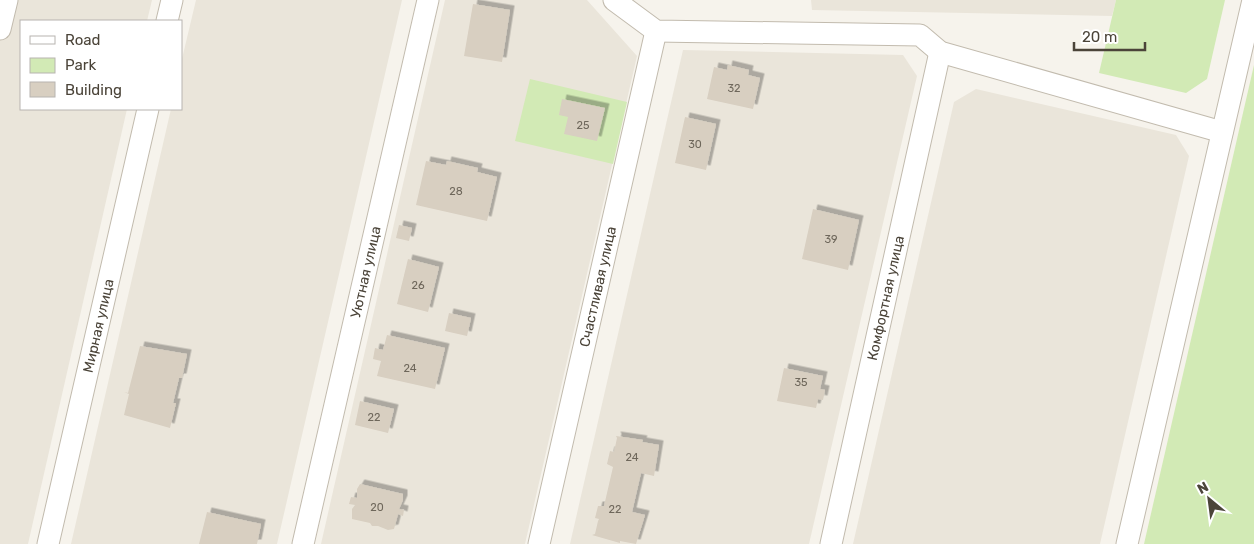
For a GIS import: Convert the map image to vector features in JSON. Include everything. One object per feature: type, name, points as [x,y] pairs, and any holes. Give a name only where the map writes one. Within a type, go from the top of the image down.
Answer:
[{"type":"street","points":[[0,29],[7,0]]},
{"type":"street","points":[[168,20],[172,0]]},
{"type":"street","name":"Уютная улица","points":[[303,544],[428,0]]},
{"type":"street","points":[[614,0],[656,31],[920,35],[940,52],[1222,132]]},
{"type":"street","points":[[1127,544],[1253,0]]},
{"type":"street","name":"Счастливая улица","points":[[539,544],[656,31]]},
{"type":"street","name":"Комфортная улица","points":[[831,544],[940,52]]},
{"type":"street","name":"Мирная улица","points":[[48,544],[148,110]]},
{"type":"shaded area","points":[[0,0],[152,0],[147,20],[20,20],[20,110],[127,110],[28,544],[0,544]]},
{"type":"shaded area","points":[[196,0],[402,0],[277,544],[71,544],[171,110],[182,110],[182,59]]},
{"type":"shaded area","points":[[445,0],[587,0],[637,56],[525,544],[321,544]]},
{"type":"shaded area","points":[[811,0],[1116,0],[1112,16],[812,10]]},
{"type":"shaded area","points":[[683,50],[903,55],[917,76],[809,544],[570,544]]},
{"type":"shaded area","points":[[976,89],[1176,135],[1189,156],[1100,544],[853,544],[954,102]]},
{"type":"green space","points":[[1116,0],[1225,0],[1207,79],[1186,93],[1099,73]]},
{"type":"green space","points":[[1254,65],[1254,544],[1144,544]]},
{"type":"green space","points":[[530,79],[627,102],[613,164],[515,141]]},
{"type":"building","points":[[473,4],[510,10],[502,62],[464,56]]},
{"type":"building","points":[[728,65],[749,70],[748,75],[760,78],[753,109],[707,99],[714,67],[727,70]]},
{"type":"building","points":[[562,99],[605,108],[597,141],[564,134],[568,117],[559,115]]},
{"type":"building","points":[[685,117],[716,124],[706,170],[675,163]]},
{"type":"building","points":[[426,161],[446,165],[447,161],[478,168],[477,172],[497,177],[487,221],[416,205]]},
{"type":"building","points":[[813,209],[859,220],[848,270],[802,259]]},
{"type":"building","points":[[399,225],[412,228],[409,241],[396,238]]},
{"type":"building","points":[[408,259],[439,267],[428,312],[397,304]]},
{"type":"building","points":[[449,313],[471,318],[467,336],[445,331]]},
{"type":"building","points":[[387,335],[445,348],[435,389],[377,376],[381,361],[373,359],[375,348],[383,350]]},
{"type":"building","points":[[140,346],[187,354],[182,378],[179,378],[173,403],[176,403],[170,428],[124,415],[129,394],[124,392],[128,393]]},
{"type":"building","points":[[784,368],[823,376],[820,389],[825,390],[823,400],[818,399],[816,408],[777,401]]},
{"type":"building","points":[[360,401],[394,409],[388,433],[355,425]]},
{"type":"building","points":[[616,436],[643,440],[642,442],[659,445],[654,476],[641,473],[632,512],[645,515],[636,544],[620,541],[620,543],[592,535],[595,534],[599,519],[595,518],[598,506],[604,506],[613,467],[607,464],[610,451],[614,452]]},
{"type":"building","points":[[360,484],[403,494],[403,500],[399,509],[404,510],[403,516],[398,514],[394,529],[388,530],[352,519],[352,509],[355,505],[349,504],[351,497],[357,498],[357,489]]},
{"type":"building","points":[[207,512],[261,524],[257,544],[199,544]]}]
